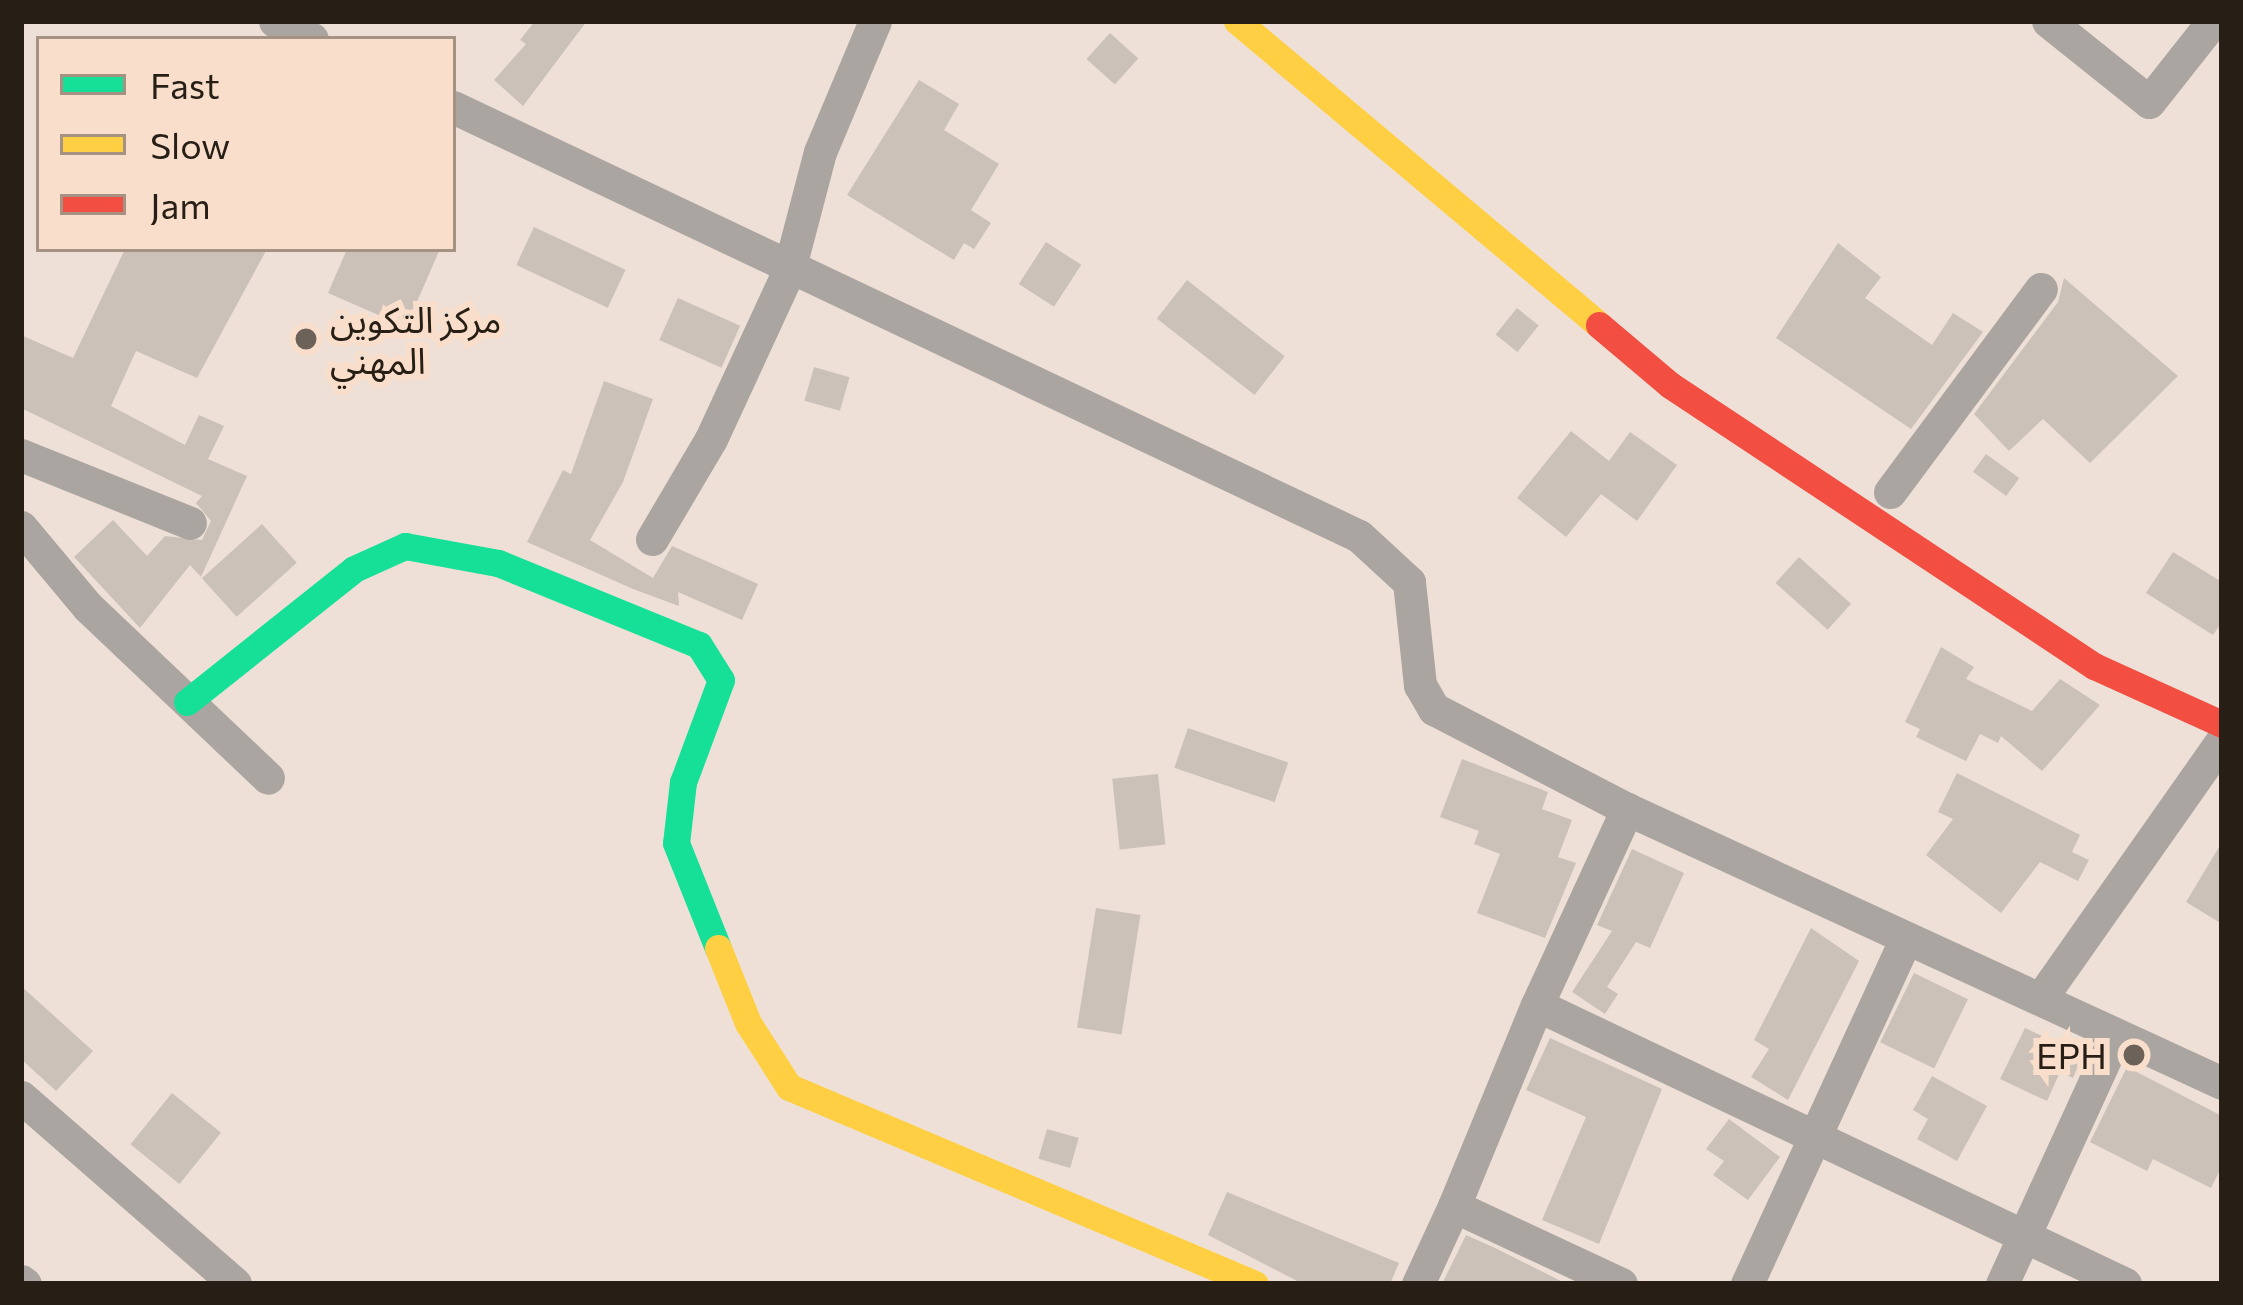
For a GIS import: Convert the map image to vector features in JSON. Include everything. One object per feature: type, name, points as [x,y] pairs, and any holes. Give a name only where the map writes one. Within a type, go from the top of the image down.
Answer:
[{"type":"main road","points":[[1237,21],[1670,386],[2095,666],[2222,724]]},
{"type":"main road","points":[[1284,21],[1681,354]]},
{"type":"main road","points":[[188,702],[354,569],[405,546],[498,563],[699,645],[721,680],[683,782],[676,844],[748,1023],[789,1087],[1255,1284]]},
{"type":"main road","points":[[2162,663],[2222,694]]},
{"type":"street","points":[[275,21],[307,36]]},
{"type":"street","points":[[652,538],[711,440],[788,269],[820,152],[875,21]]},
{"type":"street","points":[[2048,21],[2149,102],[2213,21]]},
{"type":"street","points":[[456,108],[1359,536],[1409,582],[1420,685],[1434,709],[1627,809],[2222,1083]]},
{"type":"street","points":[[1890,492],[2042,290]]},
{"type":"street","points":[[21,454],[190,523]]},
{"type":"street","points":[[21,527],[88,608],[268,778]]},
{"type":"street","points":[[2042,998],[2222,740]]},
{"type":"street","points":[[1418,1284],[1627,809]]},
{"type":"street","points":[[1747,1284],[1905,940]]},
{"type":"street","points":[[1537,1005],[1819,1134],[2126,1284]]},
{"type":"street","points":[[2002,1284],[2115,1037]]},
{"type":"street","points":[[21,1097],[235,1284]]},
{"type":"street","points":[[1454,1206],[1621,1284]]},
{"type":"building","points":[[535,21],[587,21],[523,106],[494,80],[526,44],[520,40]]},
{"type":"building","points":[[1110,33],[1138,58],[1115,84],[1087,59]]},
{"type":"building","points":[[919,80],[959,104],[944,130],[999,164],[971,210],[991,223],[974,249],[964,243],[954,260],[847,195]]},
{"type":"building","points":[[534,227],[626,270],[608,308],[516,265]]},
{"type":"building","points":[[1046,242],[1081,265],[1054,307],[1019,284]]},
{"type":"building","points":[[1838,243],[1881,277],[1865,298],[1932,345],[1953,313],[1983,332],[1911,429],[1776,338]]},
{"type":"building","points":[[124,252],[265,252],[197,378],[136,351],[111,406],[185,445],[199,415],[224,426],[208,459],[247,476],[201,577],[190,565],[140,628],[74,557],[113,520],[147,556],[165,536],[202,540],[211,521],[196,503],[202,496],[21,408],[21,335],[73,358]]},
{"type":"building","points":[[346,252],[439,252],[406,327],[328,293]]},
{"type":"building","points":[[2064,278],[2178,376],[2090,463],[2043,419],[2009,451],[1974,414],[2058,302]]},
{"type":"building","points":[[1187,280],[1285,356],[1255,395],[1157,319]]},
{"type":"building","points":[[678,298],[740,326],[721,368],[659,340]]},
{"type":"building","points":[[1517,308],[1539,326],[1517,352],[1496,334]]},
{"type":"building","points":[[814,367],[850,377],[840,411],[804,401]]},
{"type":"building","points":[[604,381],[653,399],[623,482],[590,540],[653,578],[672,546],[758,584],[742,620],[678,592],[679,606],[527,542],[563,470],[571,474]]},
{"type":"building","points":[[1571,431],[1609,461],[1630,432],[1677,465],[1637,521],[1601,494],[1566,537],[1517,498]]},
{"type":"building","points":[[1986,454],[2019,478],[2006,496],[1973,472]]},
{"type":"building","points":[[262,524],[297,563],[237,617],[202,578]]},
{"type":"building","points":[[2173,552],[2222,582],[2222,622],[2213,635],[2146,593]]},
{"type":"building","points":[[1799,557],[1851,604],[1828,630],[1776,583]]},
{"type":"building","points":[[1941,647],[1974,667],[1966,679],[2032,711],[2060,679],[2100,705],[2042,771],[2001,736],[1998,743],[1980,734],[1966,761],[1916,737],[1920,729],[1905,722]]},
{"type":"building","points":[[1188,728],[1288,763],[1275,802],[1174,768]]},
{"type":"building","points":[[1462,759],[1548,792],[1542,809],[1572,820],[1558,857],[1576,863],[1545,938],[1477,913],[1500,854],[1474,844],[1479,831],[1440,817]]},
{"type":"building","points":[[1957,773],[2080,835],[2072,852],[2089,860],[2078,881],[2040,862],[2001,913],[1926,855],[1953,819],[1938,812]]},
{"type":"building","points":[[1158,774],[1165,845],[1120,849],[1112,779]]},
{"type":"building","points":[[2222,842],[2222,924],[2186,902]]},
{"type":"building","points":[[1632,849],[1684,873],[1650,948],[1636,942],[1607,987],[1618,994],[1605,1014],[1572,992],[1612,931],[1597,925]]},
{"type":"building","points":[[1096,908],[1140,915],[1122,1035],[1077,1028]]},
{"type":"building","points":[[1811,928],[1859,961],[1788,1100],[1751,1077],[1769,1049],[1754,1040]]},
{"type":"building","points":[[1914,973],[1968,999],[1934,1069],[1880,1042]]},
{"type":"building","points":[[21,986],[93,1051],[56,1091],[21,1059]]},
{"type":"building","points":[[2025,1028],[2083,1055],[2073,1078],[2060,1072],[2047,1101],[2000,1079]]},
{"type":"building","points":[[1550,1038],[1662,1089],[1599,1244],[1542,1220],[1586,1117],[1526,1090]]},
{"type":"building","points":[[2127,1067],[2222,1116],[2222,1166],[2211,1188],[2153,1159],[2147,1171],[2090,1142]]},
{"type":"building","points":[[1932,1076],[1987,1106],[1957,1161],[1917,1139],[1928,1119],[1913,1110]]},
{"type":"building","points":[[172,1093],[221,1133],[179,1184],[130,1144]]},
{"type":"building","points":[[1729,1119],[1780,1157],[1748,1200],[1713,1175],[1724,1161],[1706,1149]]},
{"type":"building","points":[[1047,1129],[1079,1138],[1070,1168],[1038,1159]]},
{"type":"building","points":[[1227,1192],[1399,1263],[1390,1284],[1303,1284],[1208,1235]]},
{"type":"building","points":[[1466,1235],[1495,1248],[1567,1284],[1442,1284]]},
{"type":"traffic: fast","points":[[187,702],[354,569],[405,546],[498,563],[699,645],[721,680],[683,782],[676,843],[718,948]]},
{"type":"traffic: slow","points":[[1237,21],[1599,325]]},
{"type":"traffic: slow","points":[[718,948],[748,1023],[789,1087],[1255,1284]]},
{"type":"traffic: jam","points":[[1599,325],[1670,385],[2094,666],[2222,724]]},
{"type":"place","name":"مركز التكوين المهني","points":[[306,339]]},
{"type":"place","name":"EPH","points":[[2134,1055]]}]
